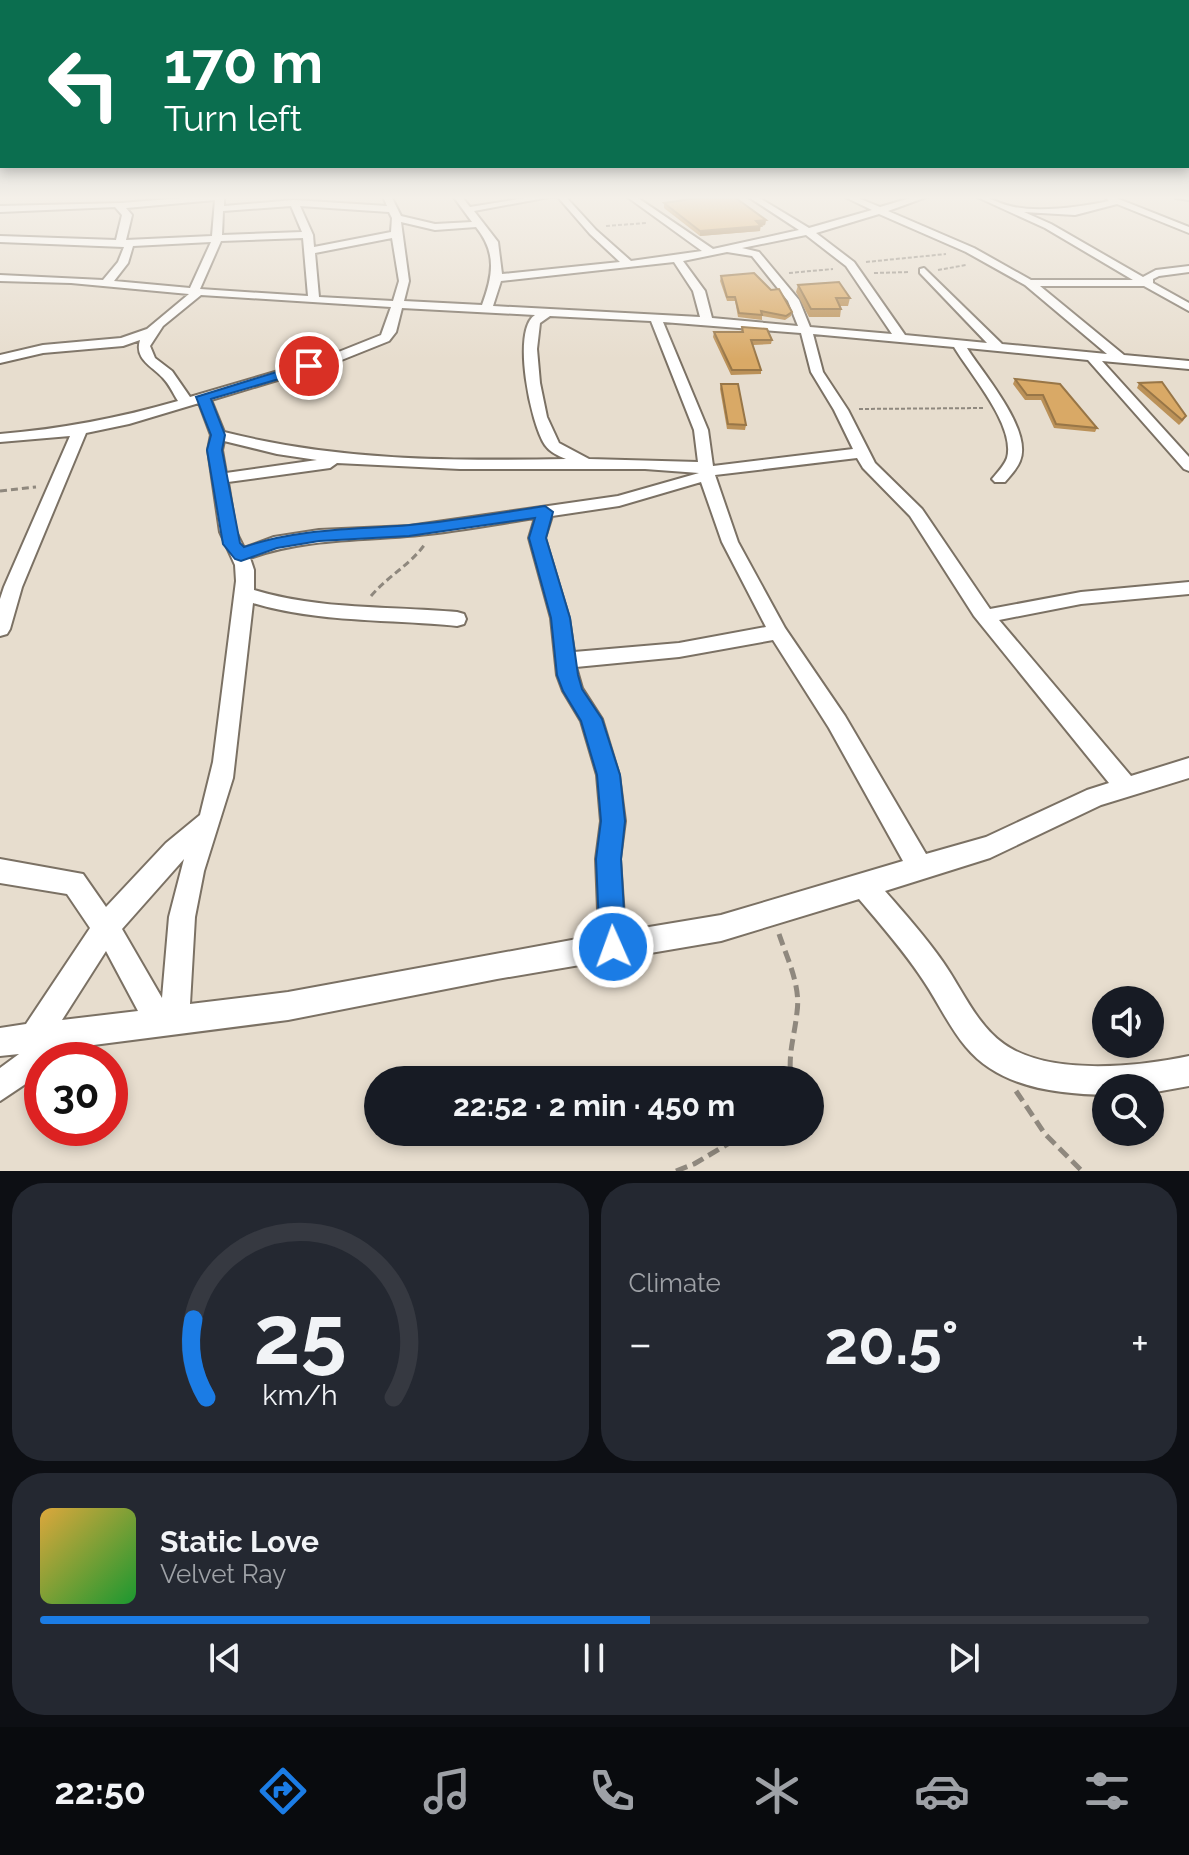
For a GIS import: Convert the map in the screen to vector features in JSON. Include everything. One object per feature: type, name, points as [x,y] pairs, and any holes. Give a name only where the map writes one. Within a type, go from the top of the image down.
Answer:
[{"type":"street","points":[[106,283],[123,263],[124,251]]},
{"type":"street","points":[[149,251],[163,254]]},
{"type":"street","points":[[0,359],[43,349],[123,342],[150,332],[183,308],[195,292],[213,251]]},
{"type":"street","points":[[308,251],[314,299]]},
{"type":"street","points":[[0,438],[79,431],[330,360],[377,342],[390,332],[404,281],[399,251]]},
{"type":"street","points":[[487,308],[497,278],[494,251]]},
{"type":"street","points":[[614,251],[630,265]]},
{"type":"street","points":[[497,278],[630,265],[719,251]]},
{"type":"street","points":[[752,251],[793,300],[806,331],[812,360],[861,453],[876,473],[916,513],[986,616],[1126,787]]},
{"type":"street","points":[[832,251],[852,266],[900,337]]},
{"type":"street","points":[[971,251],[1029,283],[1120,358]]},
{"type":"street","points":[[1091,251],[1189,308]]},
{"type":"street","points":[[199,253],[212,254]]},
{"type":"street","points":[[677,259],[699,291],[707,321]]},
{"type":"street","points":[[1148,283],[1148,278],[1156,273],[1189,269]]},
{"type":"street","points":[[924,271],[997,346]]},
{"type":"street","points":[[0,278],[707,321],[1189,365]]},
{"type":"street","points":[[1029,283],[1148,283]]},
{"type":"street","points":[[549,312],[534,321],[531,332],[533,377],[540,416],[550,442],[587,463]]},
{"type":"street","points":[[655,318],[701,430],[707,471],[730,542],[778,632],[837,722],[920,867]]},
{"type":"street","points":[[150,332],[145,341],[145,353],[167,374],[173,385],[195,400],[218,435],[264,447],[352,460],[484,466],[587,463],[707,471],[861,453]]},
{"type":"street","points":[[957,342],[999,407],[1015,445],[1014,459],[1000,479]]},
{"type":"street","points":[[1091,354],[1099,367],[1189,466]]},
{"type":"street","points":[[152,412],[173,385]]},
{"type":"street","points":[[0,629],[13,587],[79,431]]},
{"type":"street","points":[[168,1023],[179,928],[189,881],[218,797],[227,748],[231,686],[244,594],[245,569],[241,555],[232,544],[215,450],[218,435]]},
{"type":"street","points":[[220,478],[352,460]]},
{"type":"street","points":[[241,555],[274,543],[319,535],[438,527],[619,501],[707,471]]},
{"type":"street","points":[[545,512],[537,538],[560,618],[565,660],[573,691],[591,719],[608,775],[613,821],[608,859],[613,947]]},
{"type":"street","points":[[986,616],[1081,598],[1189,588]]},
{"type":"street","points":[[244,594],[297,610],[412,613],[457,619]]},
{"type":"street","points":[[565,660],[679,650],[778,632]]},
{"type":"street","points":[[0,1042],[288,1006],[721,928],[990,847],[1095,797],[1189,768]]},
{"type":"street","points":[[33,1039],[106,927],[175,851],[208,823]]},
{"type":"street","points":[[0,871],[74,883],[168,1023]]},
{"type":"street","points":[[864,885],[933,970],[970,1033],[996,1057],[1056,1076],[1110,1082],[1159,1079],[1189,1071]]},
{"type":"street","points":[[0,1086],[70,1034]]},
{"type":"path","points":[[776,282],[789,273],[965,251]]},
{"type":"path","points":[[841,410],[999,407]]},
{"type":"path","points":[[0,491],[26,489],[59,480]]},
{"type":"path","points":[[344,612],[372,596],[382,583],[414,560],[438,527]]},
{"type":"path","points":[[771,912],[795,981],[798,1010],[788,1053],[789,1066]]},
{"type":"path","points":[[996,1057],[1031,1118],[1053,1146],[1082,1171]]},
{"type":"path","points":[[676,1171],[722,1146]]},
{"type":"building","points":[[754,273],[771,290],[779,289],[792,312],[786,316],[761,311],[762,315],[739,313],[735,297],[727,297],[721,276]]},
{"type":"building","points":[[839,282],[850,298],[836,298],[841,309],[811,309],[798,285]]},
{"type":"building","points":[[742,327],[767,329],[772,340],[751,340],[761,370],[732,370],[714,332],[743,332]]},
{"type":"building","points":[[1015,379],[1060,384],[1097,428],[1056,424],[1043,395],[1027,395]]},
{"type":"building","points":[[1162,382],[1186,416],[1182,420],[1139,383]]},
{"type":"building","points":[[721,384],[738,384],[746,425],[728,424]]},
{"type":"route","points":[[309,366],[203,397],[218,435],[215,450],[232,544],[241,555],[274,543],[319,535],[409,531],[545,512],[537,538],[560,618],[567,675],[591,719],[608,775],[613,821],[608,859],[613,947]]}]
